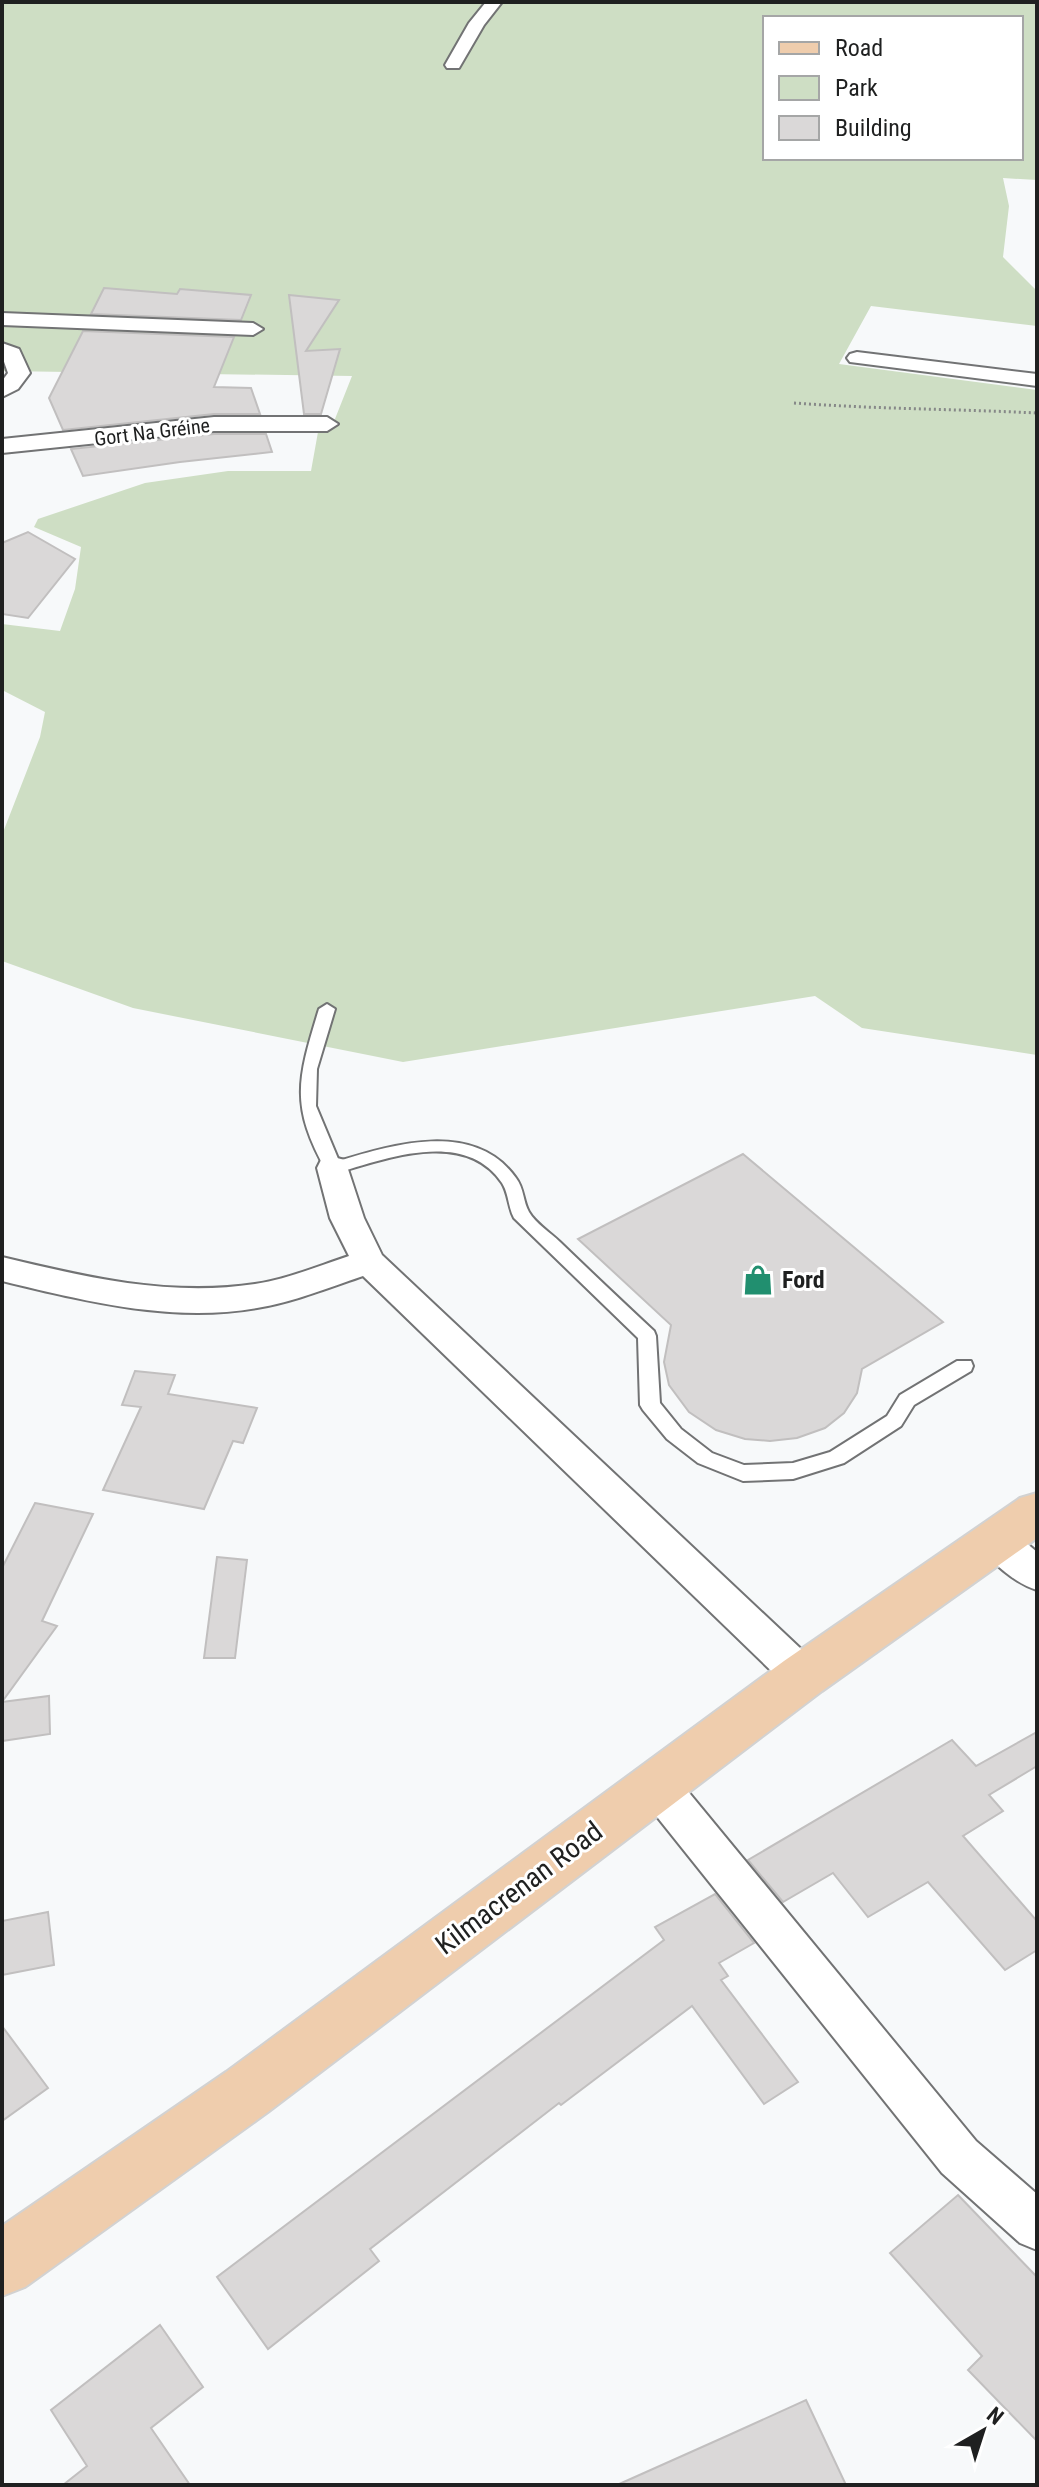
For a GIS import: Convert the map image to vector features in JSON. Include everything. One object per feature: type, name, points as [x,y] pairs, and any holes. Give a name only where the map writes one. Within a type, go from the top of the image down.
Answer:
[{"type":"main road","name":"Kilmacrenan Road","points":[[2,2264],[247,2092],[803,1676],[1024,1543]]},
{"type":"street","points":[[453,65],[477,23],[494,2]]},
{"type":"street","points":[[2,319],[253,329]]},
{"type":"street","points":[[2,349],[12,353],[19,373],[11,385],[2,391]]},
{"type":"street","points":[[857,358],[1037,380]]},
{"type":"street","name":"Gort Na Gréine","points":[[2,446],[228,423],[302,433],[327,424]]},
{"type":"street","points":[[333,1168],[347,1218],[369,1262],[803,1676]]},
{"type":"street","points":[[2,1269],[116,1295],[157,1301],[209,1302],[260,1295],[369,1262]]},
{"type":"street","points":[[657,1785],[959,2157],[1037,2226]]},
{"type":"lane","points":[[327,1009],[309,1069],[308,1106],[333,1168],[423,1146],[485,1159],[508,1175],[519,1196],[520,1214],[647,1336],[650,1405],[674,1434],[705,1458],[743,1473],[793,1471],[837,1458],[894,1421],[907,1400],[964,1366]]},
{"type":"path","points":[[794,403],[886,410],[954,408],[1037,413]]},
{"type":"green space","points":[[2,2],[1037,2],[1037,180],[1003,178],[1009,206],[1003,257],[1037,291],[1037,326],[871,306],[839,364],[1037,390],[1037,1055],[862,1028],[815,996],[403,1062],[133,1008],[2,961],[2,835],[40,737],[45,712],[2,690],[2,624],[60,631],[75,589],[81,547],[34,527],[38,519],[145,483],[228,471],[311,471],[318,432],[333,424],[352,376],[2,371]]},
{"type":"building","points":[[104,288],[177,294],[180,289],[251,295],[241,320],[91,314]]},
{"type":"building","points":[[289,295],[339,300],[306,351],[340,349],[321,414],[304,414]]},
{"type":"building","points":[[83,331],[234,337],[214,387],[251,388],[260,414],[214,414],[63,430],[49,398]]},
{"type":"building","points":[[214,434],[266,434],[272,452],[83,476],[71,449]]},
{"type":"building","points":[[28,532],[75,559],[28,618],[2,614],[2,543]]},
{"type":"building","name":"Ford","points":[[743,1154],[943,1322],[862,1369],[857,1393],[844,1413],[825,1428],[797,1438],[770,1441],[745,1439],[716,1430],[689,1412],[669,1385],[664,1362],[671,1325],[578,1239]]},
{"type":"building","points":[[135,1371],[175,1375],[168,1394],[257,1408],[243,1443],[233,1441],[204,1509],[103,1490],[141,1407],[122,1405]]},
{"type":"building","points":[[35,1503],[93,1514],[42,1621],[57,1626],[2,1702],[2,1568]]},
{"type":"building","points":[[217,1557],[247,1560],[235,1658],[204,1658]]},
{"type":"building","points":[[49,1696],[50,1734],[2,1741],[2,1702]]},
{"type":"building","points":[[1037,1732],[1037,1766],[989,1795],[1003,1811],[963,1836],[1037,1921],[1037,1950],[1005,1970],[928,1882],[868,1917],[833,1873],[783,1902],[748,1860],[952,1740],[976,1766]]},
{"type":"building","points":[[715,1894],[754,1943],[719,1963],[728,1976],[721,1980],[798,2082],[764,2104],[692,2006],[561,2105],[559,2103],[370,2249],[379,2261],[268,2349],[217,2277],[664,1940],[655,1927]]},
{"type":"building","points":[[48,1912],[54,1965],[2,1975],[2,1921]]},
{"type":"building","points":[[2,2026],[48,2088],[2,2121]]},
{"type":"building","points":[[958,2195],[1037,2277],[1037,2441],[968,2370],[982,2356],[890,2253]]},
{"type":"building","points":[[160,2325],[203,2387],[151,2428],[190,2485],[63,2485],[87,2466],[51,2410]]},
{"type":"building","points":[[806,2400],[846,2485],[617,2485],[729,2435]]},
{"type":"place","name":"Ford","points":[[758,1280]]}]
